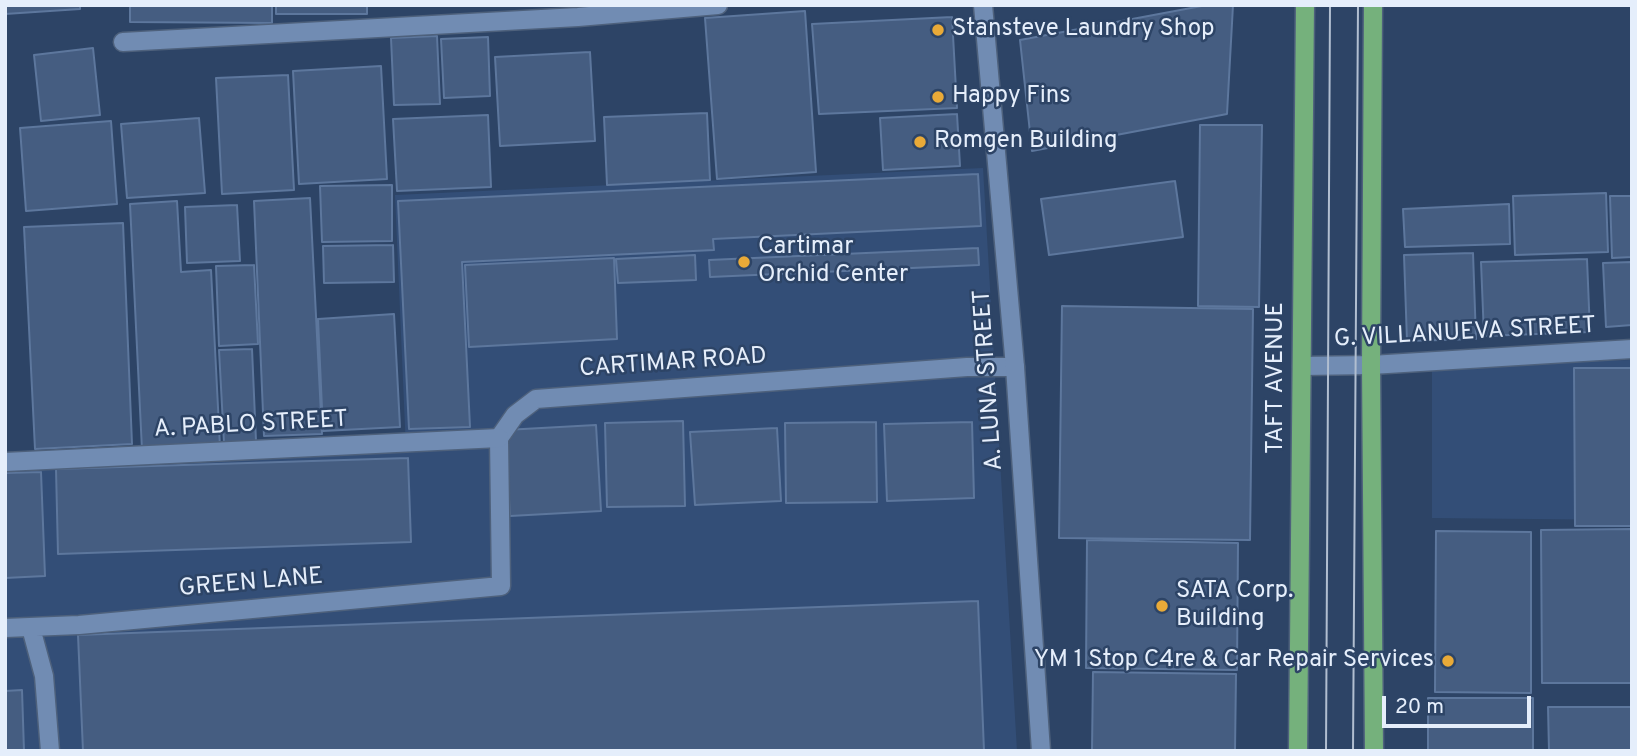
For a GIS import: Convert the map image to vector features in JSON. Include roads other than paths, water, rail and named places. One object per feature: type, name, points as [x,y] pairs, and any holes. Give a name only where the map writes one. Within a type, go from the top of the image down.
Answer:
[{"type":"main road","name":"TAFT AVENUE","points":[[1298,751],[1306,5]]},
{"type":"main road","points":[[1373,5],[1371,365],[1374,751]]},
{"type":"street","points":[[123,42],[578,17],[718,5]]},
{"type":"street","name":"A. LUNA STREET","points":[[983,5],[1015,367],[1041,751]]},
{"type":"street","name":"G. VILLANUEVA STREET","points":[[1301,366],[1371,365],[1632,349]]},
{"type":"street","name":"CARTIMAR ROAD","points":[[499,438],[515,415],[536,399],[967,367],[1015,367]]},
{"type":"street","name":"A. PABLO STREET","points":[[5,462],[499,438]]},
{"type":"street","name":"GREEN LANE","points":[[5,628],[32,628],[501,586],[499,438]]},
{"type":"street","points":[[32,628],[44,676],[50,751]]},
{"type":"tram line","points":[[1326,751],[1330,5]]},
{"type":"tram line","points":[[1353,751],[1358,5]]},
{"type":"place","name":"Stansteve Laundry Shop","points":[[938,30]]},
{"type":"place","name":"Happy Fins","points":[[938,97]]},
{"type":"place","name":"Romgen Building","points":[[920,142]]},
{"type":"place","name":"Cartimar Orchid Center","points":[[744,262]]},
{"type":"place","name":"SATA Corp. Building","points":[[1162,606]]},
{"type":"place","name":"YM 1 Stop C4re & Car Repair Services","points":[[1448,661]]}]
